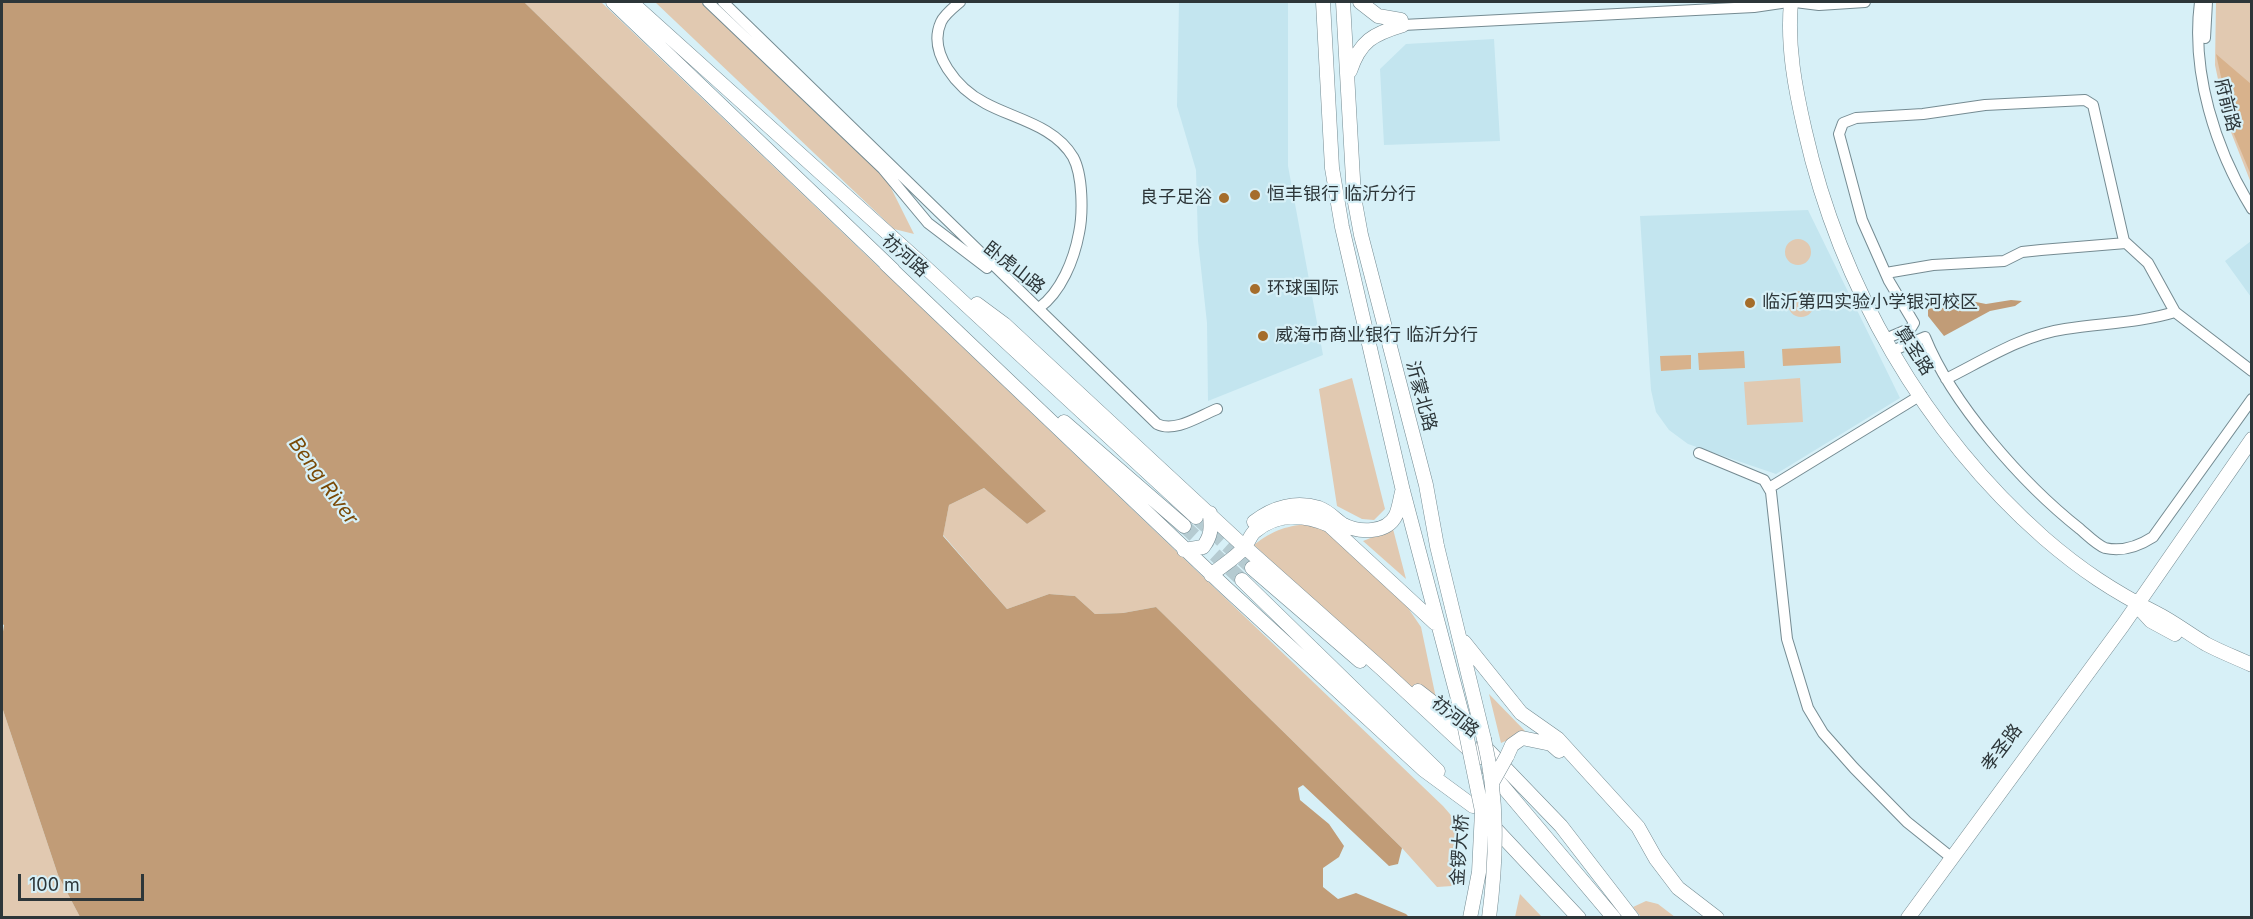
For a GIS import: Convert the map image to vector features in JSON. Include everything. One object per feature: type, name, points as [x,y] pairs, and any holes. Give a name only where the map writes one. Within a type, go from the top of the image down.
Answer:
[{"type":"main road","name":"祊河路","points":[[613,2],[886,264],[1184,526]]},
{"type":"main road","name":"祊河路","points":[[631,2],[923,265],[1196,517]]},
{"type":"main road","points":[[1323,2],[1332,168],[1336,198],[1402,491],[1437,625]]},
{"type":"main road","name":"沂蒙北路","points":[[1343,2],[1354,197],[1361,235],[1426,486],[1437,546],[1494,788]]},
{"type":"main road","points":[[1360,2],[1378,16],[1402,23]]},
{"type":"main road","name":"算圣路","points":[[1791,2],[1797,24],[1805,99],[1820,167],[1849,250],[1895,342],[1948,421],[2016,501],[2049,532],[2136,605],[2151,621],[2204,651],[2252,673]]},
{"type":"main road","name":"算圣路","points":[[1791,2],[1789,24],[1798,100],[1813,169],[1827,213],[1842,253],[1874,322],[1942,426],[2010,506],[2080,568],[2109,590],[2136,605],[2157,613],[2208,644],[2252,665]]},
{"type":"main road","points":[[1347,79],[1356,53],[1363,44],[1381,32],[1402,23]]},
{"type":"main road","points":[[886,264],[1211,575],[1424,770],[1473,806]]},
{"type":"main road","points":[[923,265],[1004,324],[1241,544],[1478,758]]},
{"type":"main road","name":"孝圣路","points":[[1908,918],[2136,605],[2252,439]]},
{"type":"main road","name":"孝圣路","points":[[1901,918],[2117,621],[2156,583],[2252,448]]},
{"type":"main road","points":[[1211,575],[1271,510],[1300,504],[1321,509],[1344,525],[1361,531],[1381,528],[1395,517],[1402,491]]},
{"type":"main road","points":[[1184,550],[1203,547],[1209,539],[1210,513]]},
{"type":"main road","points":[[1241,544],[1270,522],[1300,515],[1314,518],[1329,525],[1437,625]]},
{"type":"main road","name":"祊河路","points":[[1252,568],[1413,707],[1478,758],[1614,918]]},
{"type":"main road","points":[[1242,580],[1522,855],[1579,918]]},
{"type":"main road","points":[[1329,622],[1468,731],[1561,826],[1631,916]]},
{"type":"main road","name":"金锣大桥","points":[[1437,625],[1462,714],[1482,811],[1479,872],[1470,918]]},
{"type":"main road","points":[[1460,638],[1521,713],[1558,740],[1638,827],[1656,859],[1678,888],[1717,918]]},
{"type":"main road","points":[[1494,788],[1512,745],[1522,738],[1551,744],[1576,766],[1636,831],[1672,893],[1704,918]]},
{"type":"main road","name":"金锣大桥","points":[[1489,918],[1496,841],[1494,788]]},
{"type":"main road","points":[[1551,842],[1631,916]]},
{"type":"main road","points":[[1522,855],[1569,918]]},
{"type":"street","name":"卧虎山路","points":[[708,2],[883,169],[928,223],[1039,308]]},
{"type":"street","name":"卧虎山路","points":[[723,2],[890,162],[939,215],[1039,308]]},
{"type":"street","points":[[960,2],[941,21],[937,50],[953,78],[983,102],[1048,131],[1074,158],[1084,208],[1075,257],[1048,301],[1039,308],[1157,424],[1166,429],[1175,427],[1218,409]]},
{"type":"street","points":[[1402,23],[1754,2]]},
{"type":"street","points":[[1402,23],[1754,7],[1791,2],[1819,5],[1865,2]]},
{"type":"street","points":[[2190,2],[2198,16]]},
{"type":"street","name":"府前路","points":[[2200,2],[2198,16],[2203,76],[2217,136],[2231,172],[2252,209]]},
{"type":"street","name":"府前路","points":[[2207,2],[2205,32],[2214,97],[2232,158],[2252,195]]},
{"type":"street","points":[[1895,342],[1914,323],[1886,273],[1862,220],[1839,134],[1844,123],[1856,118],[1923,114],[1985,105],[2085,100],[2093,105],[2126,243],[2148,263],[2175,312],[2252,371]]},
{"type":"street","points":[[1886,273],[1933,265],[2004,261],[2022,252],[2126,243]]},
{"type":"street","points":[[1946,379],[2017,343],[2063,329],[2151,319],[2175,312]]},
{"type":"street","points":[[1895,342],[1925,337],[1946,379],[2001,452],[2056,510],[2104,548],[2121,549],[2140,545],[2153,537],[2252,399]]},
{"type":"street","points":[[1769,488],[1921,395]]},
{"type":"street","points":[[1699,453],[1764,480],[1769,488],[1787,639],[1808,708],[1823,733],[1907,822],[1947,854]]},
{"type":"shaded area","points":[[524,2],[601,2],[619,19],[1443,806],[1462,828],[1453,847],[1452,886],[1437,887],[1402,848],[1156,607],[1123,613],[1095,614],[1075,596],[1049,594],[1007,609],[943,535],[949,505],[984,488],[1027,524],[1045,510]]},
{"type":"shaded area","points":[[655,2],[701,2],[887,180],[914,234],[894,229]]},
{"type":"shaded area","points":[[1179,2],[1288,2],[1288,166],[1323,355],[1208,401],[1207,323],[1198,241],[1196,170],[1177,106]]},
{"type":"shaded area","points":[[2216,2],[2251,2],[2251,183],[2227,122],[2215,65]]},
{"type":"shaded area","points":[[1494,39],[1500,141],[1384,145],[1380,69],[1406,44]]},
{"type":"shaded area","points":[[2216,54],[2251,84],[2251,175],[2233,132]]},
{"type":"shaded area","name":"临沂第四实验小学银河校区","points":[[1808,210],[1900,398],[1776,474],[1688,444],[1669,430],[1656,412],[1651,390],[1640,216]]},
{"type":"shaded area","points":[[1798,239],[1807,243],[1811,252],[1807,261],[1798,265],[1789,261],[1785,252],[1789,243]]},
{"type":"shaded area","points":[[2251,241],[2252,297],[2225,261]]},
{"type":"shaded area","points":[[1801,291],[1810,295],[1814,304],[1810,313],[1801,317],[1792,313],[1788,304],[1792,295]]},
{"type":"shaded area","points":[[1840,346],[1841,363],[1783,366],[1782,349]]},
{"type":"shaded area","points":[[1744,351],[1745,368],[1699,370],[1698,353]]},
{"type":"shaded area","points":[[1691,355],[1691,369],[1661,371],[1660,356]]},
{"type":"shaded area","points":[[1352,378],[1385,509],[1374,520],[1362,519],[1337,506],[1319,389]]},
{"type":"shaded area","points":[[1800,378],[1803,422],[1747,425],[1744,382]]},
{"type":"shaded area","points":[[1312,524],[1328,531],[1404,602],[1421,627],[1440,717],[1254,545],[1281,529]]},
{"type":"shaded area","points":[[1393,529],[1406,579],[1363,541]]},
{"type":"shaded area","points":[[1489,694],[1526,732],[1501,743]]},
{"type":"shaded area","points":[[2,707],[58,875],[80,917],[2,917]]},
{"type":"shaded area","points":[[1520,894],[1542,917],[1515,917]]},
{"type":"shaded area","points":[[1646,901],[1658,904],[1675,917],[1641,917],[1633,907]]},
{"type":"water","name":"Beng River","points":[[2,2],[524,2],[1046,511],[1027,524],[984,488],[949,505],[943,536],[1007,609],[1049,594],[1075,596],[1095,614],[1123,613],[1156,607],[1402,848],[1398,864],[1389,866],[1303,785],[1298,788],[1300,800],[1329,824],[1344,846],[1339,857],[1323,868],[1323,887],[1338,899],[1356,893],[1409,917],[80,917],[58,875],[2,707],[4,625],[2,624]]},
{"type":"water","points":[[2011,300],[2022,301],[2015,306],[1990,311],[1944,336],[1928,316],[1928,309],[1971,301],[1986,304]]},
{"type":"tunnel","points":[[1196,517],[1252,568]]},
{"type":"tunnel","points":[[1184,526],[1242,580]]},
{"type":"place","name":"恒丰银行 临沂分行","points":[[1255,195]]},
{"type":"place","name":"良子足浴","points":[[1224,198]]},
{"type":"place","name":"环球国际","points":[[1255,289]]},
{"type":"place","name":"临沂第四实验小学银河校区","points":[[1750,303]]},
{"type":"place","name":"威海市商业银行 临沂分行","points":[[1263,336]]}]
